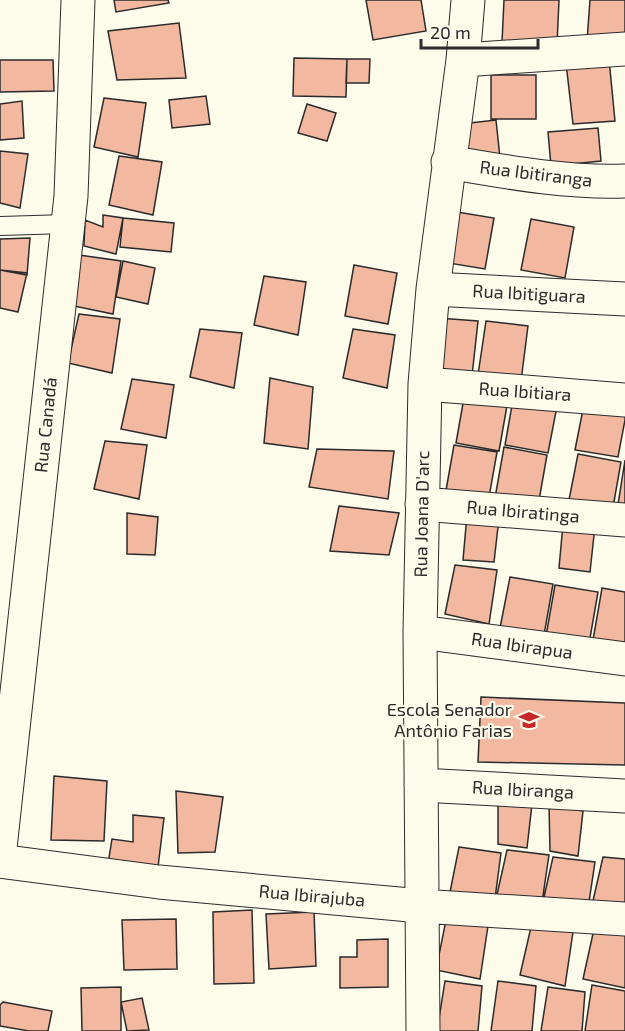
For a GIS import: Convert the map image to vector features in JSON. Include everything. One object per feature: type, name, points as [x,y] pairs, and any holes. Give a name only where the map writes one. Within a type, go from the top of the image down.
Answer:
[{"type":"street","name":"Rua Canadá","points":[[0,848],[71,196],[78,0]]},
{"type":"street","name":"Rua Joana D'arc","points":[[423,1031],[420,632],[425,384],[433,289],[463,60],[468,0]]},
{"type":"street","points":[[463,60],[625,50]]},
{"type":"street","name":"Rua Ibitiranga","points":[[448,162],[528,176],[592,182],[625,181]]},
{"type":"street","name":"Rua Ibitiguara","points":[[433,289],[625,299]]},
{"type":"street","name":"Rua Ibitiara","points":[[425,384],[625,400]]},
{"type":"street","name":"Rua Ibiratinga","points":[[422,504],[625,520]]},
{"type":"street","name":"Rua Ibirapua","points":[[420,632],[625,659]]},
{"type":"street","name":"Rua Ibiranga","points":[[421,785],[625,796]]},
{"type":"street","name":"Rua Ibirajuba","points":[[0,861],[159,882],[421,906],[625,919]]},
{"type":"lane","points":[[0,226],[67,224]]},
{"type":"building","points":[[114,0],[168,0],[169,3],[116,12]]},
{"type":"building","points":[[366,0],[421,0],[426,31],[373,40]]},
{"type":"building","points":[[504,0],[559,0],[557,45],[502,42]]},
{"type":"building","points":[[590,0],[625,0],[625,44],[587,41]]},
{"type":"building","points":[[179,23],[186,78],[117,80],[108,31]]},
{"type":"building","points":[[294,58],[347,59],[346,97],[293,96]]},
{"type":"building","points":[[347,59],[370,59],[369,83],[346,83]]},
{"type":"building","points":[[609,59],[615,121],[573,124],[566,63]]},
{"type":"building","points":[[0,60],[53,60],[54,91],[0,92]]},
{"type":"building","points":[[491,75],[536,75],[536,119],[491,119]]},
{"type":"building","points":[[206,96],[210,124],[172,128],[169,100]]},
{"type":"building","points":[[104,98],[146,103],[138,157],[94,147]]},
{"type":"building","points":[[22,101],[24,138],[0,140],[0,104]]},
{"type":"building","points":[[307,104],[336,113],[327,141],[298,133]]},
{"type":"building","points":[[496,120],[500,158],[465,161],[461,124]]},
{"type":"building","points":[[598,128],[601,161],[551,166],[548,132]]},
{"type":"building","points":[[0,151],[28,154],[20,208],[0,203]]},
{"type":"building","points":[[119,156],[162,162],[153,215],[109,205]]},
{"type":"building","points":[[451,211],[494,218],[485,269],[442,262]]},
{"type":"building","points":[[103,215],[123,218],[116,254],[84,246],[85,220],[103,227]]},
{"type":"building","points":[[123,218],[174,223],[171,252],[120,247]]},
{"type":"building","points":[[531,219],[574,227],[565,278],[521,270]]},
{"type":"building","points":[[30,238],[27,275],[0,270],[0,239]]},
{"type":"building","points":[[79,255],[121,261],[113,314],[69,305]]},
{"type":"building","points":[[123,261],[155,268],[148,304],[116,297]]},
{"type":"building","points":[[354,265],[397,273],[388,324],[345,316]]},
{"type":"building","points":[[0,270],[27,273],[18,312],[0,308]]},
{"type":"building","points":[[264,276],[306,282],[298,335],[254,325]]},
{"type":"building","points":[[79,314],[120,319],[112,373],[68,363]]},
{"type":"building","points":[[438,318],[478,321],[472,376],[433,373]]},
{"type":"building","points":[[486,321],[528,326],[521,381],[478,375]]},
{"type":"building","points":[[200,329],[242,333],[234,388],[190,377]]},
{"type":"building","points":[[353,329],[395,335],[387,388],[343,378]]},
{"type":"building","points":[[270,378],[313,387],[308,449],[264,443]]},
{"type":"building","points":[[132,379],[174,385],[166,438],[121,429]]},
{"type":"building","points":[[465,392],[508,400],[499,451],[456,443]]},
{"type":"building","points":[[514,394],[558,401],[548,453],[505,445]]},
{"type":"building","points":[[585,399],[625,405],[625,420],[618,457],[575,450]]},
{"type":"building","points":[[105,441],[147,445],[139,499],[94,489]]},
{"type":"building","points":[[454,445],[497,452],[488,503],[445,496]]},
{"type":"building","points":[[504,447],[547,455],[538,506],[495,498]]},
{"type":"building","points":[[317,449],[394,451],[388,499],[309,487]]},
{"type":"building","points":[[578,454],[621,462],[612,513],[568,505]]},
{"type":"building","points":[[625,460],[625,512],[617,511]]},
{"type":"building","points":[[339,506],[399,513],[389,555],[330,551]]},
{"type":"building","points":[[127,513],[158,517],[155,555],[127,554]]},
{"type":"building","points":[[467,515],[499,518],[494,562],[463,560]]},
{"type":"building","points":[[563,524],[595,526],[590,572],[559,568]]},
{"type":"building","points":[[455,565],[497,570],[489,624],[445,614]]},
{"type":"building","points":[[510,577],[553,584],[544,635],[500,628]]},
{"type":"building","points":[[555,585],[598,592],[589,644],[546,636]]},
{"type":"building","points":[[602,588],[625,592],[625,645],[593,640]]},
{"type":"building","points":[[481,697],[625,703],[625,765],[478,762]]},
{"type":"building","points":[[54,776],[107,781],[104,841],[51,840]]},
{"type":"building","points":[[176,791],[223,797],[215,852],[178,853]]},
{"type":"building","points":[[498,798],[532,804],[527,848],[498,844]]},
{"type":"building","points":[[549,805],[583,811],[578,856],[550,851]]},
{"type":"building","points":[[133,815],[164,818],[157,875],[107,870],[112,839],[133,842]]},
{"type":"building","points":[[459,847],[501,853],[494,906],[449,897]]},
{"type":"building","points":[[507,850],[549,855],[541,909],[496,899]]},
{"type":"building","points":[[553,857],[595,862],[587,915],[542,906]]},
{"type":"building","points":[[603,857],[625,859],[625,913],[592,905]]},
{"type":"building","points":[[252,910],[254,983],[214,984],[213,912]]},
{"type":"building","points":[[314,912],[316,966],[269,969],[266,914]]},
{"type":"building","points":[[176,919],[177,969],[124,970],[122,920]]},
{"type":"building","points":[[446,920],[488,926],[480,979],[436,970]]},
{"type":"building","points":[[531,927],[573,932],[565,986],[520,975]]},
{"type":"building","points":[[594,929],[625,933],[625,988],[583,979]]},
{"type":"building","points":[[388,939],[388,987],[340,988],[340,957],[357,957],[357,940]]},
{"type":"building","points":[[445,981],[482,986],[478,1031],[437,1031]]},
{"type":"building","points":[[498,981],[536,986],[532,1031],[491,1031]]},
{"type":"building","points":[[592,985],[625,991],[625,1031],[585,1031]]},
{"type":"building","points":[[121,987],[121,1031],[82,1031],[81,988]]},
{"type":"building","points":[[548,987],[585,992],[582,1031],[541,1031]]},
{"type":"building","points":[[142,998],[149,1030],[127,1031],[121,1002]]},
{"type":"building","points":[[3,1002],[52,1011],[48,1031],[29,1031],[0,1026],[0,1005]]},
{"type":"place","name":"Escola Senador Antônio Farias","points":[[529,720]]}]
